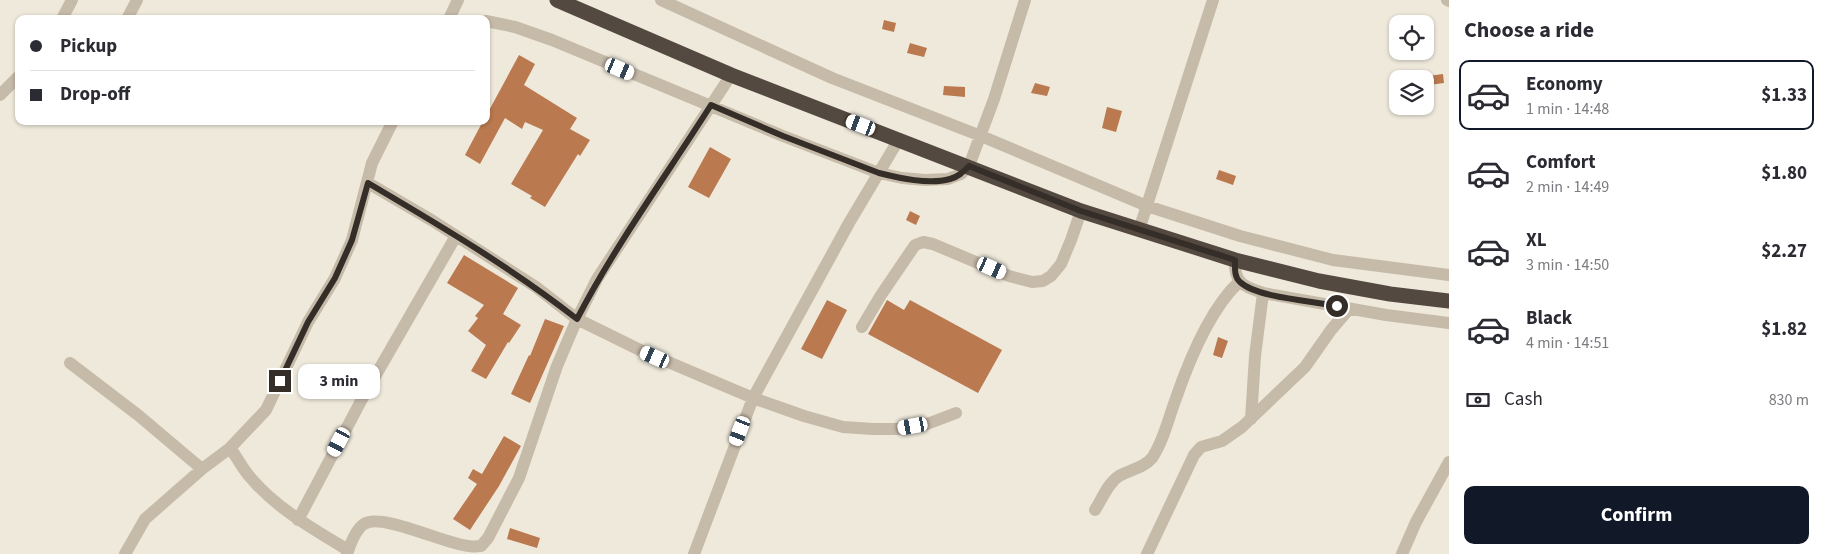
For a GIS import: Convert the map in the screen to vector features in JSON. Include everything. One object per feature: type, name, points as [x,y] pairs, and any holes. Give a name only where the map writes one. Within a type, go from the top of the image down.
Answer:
[{"type":"highway","points":[[557,0],[731,75],[1081,211],[1235,260],[1328,283],[1390,294],[1449,301]]},
{"type":"street","points":[[64,15],[72,0]]},
{"type":"street","points":[[129,15],[137,0]]},
{"type":"street","points":[[451,15],[458,0]]},
{"type":"street","points":[[661,0],[832,78],[981,136],[1147,206],[1240,236],[1333,260],[1449,275]]},
{"type":"street","points":[[490,22],[515,27],[552,40],[783,136],[879,173],[925,180],[948,179],[961,174],[969,166],[981,136],[1025,0]]},
{"type":"street","points":[[1139,230],[1213,0]]},
{"type":"street","points":[[230,448],[249,476],[270,496],[298,520],[348,552],[357,532],[363,524],[378,521],[480,550],[519,478],[558,366],[577,319],[598,279],[731,75]]},
{"type":"street","points":[[0,95],[15,80]]},
{"type":"street","points":[[125,554],[145,518],[202,469],[230,448],[266,410],[308,322],[335,278],[352,240],[372,163],[391,125]]},
{"type":"street","points":[[694,554],[753,398],[899,139]]},
{"type":"street","points":[[368,183],[536,287],[577,319],[640,350],[753,398],[804,416],[843,426],[873,429],[927,424],[956,412]]},
{"type":"street","points":[[862,327],[915,245],[923,242],[933,244],[1009,276],[1032,282],[1043,281],[1051,276],[1061,264],[1081,211]]},
{"type":"street","points":[[298,520],[362,399],[456,236]]},
{"type":"street","points":[[1235,260],[1236,276],[1239,282],[1263,293],[1349,309],[1449,323]]},
{"type":"street","points":[[1095,510],[1111,483],[1118,476],[1151,460],[1163,436],[1187,370],[1214,312],[1226,294],[1239,282]]},
{"type":"street","points":[[1251,419],[1255,356],[1263,293]]},
{"type":"street","points":[[1147,554],[1194,455],[1201,447],[1222,441],[1233,435],[1251,419],[1305,367],[1331,330],[1349,309]]},
{"type":"street","points":[[70,363],[138,415],[202,469]]},
{"type":"street","points":[[1402,554],[1416,522],[1449,462]]},
{"type":"building","points":[[884,20],[896,23],[894,32],[882,29]]},
{"type":"building","points":[[910,43],[927,48],[924,57],[907,53]]},
{"type":"building","points":[[519,55],[535,64],[524,85],[577,118],[570,129],[590,140],[580,156],[578,154],[545,207],[530,198],[532,196],[511,184],[543,130],[525,122],[522,129],[505,118],[480,164],[465,155],[481,125],[490,125],[490,109]]},
{"type":"building","points":[[1443,74],[1444,83],[1434,84],[1434,75]]},
{"type":"building","points":[[1035,83],[1050,87],[1047,96],[1031,93]]},
{"type":"building","points":[[944,86],[965,87],[965,97],[943,95]]},
{"type":"building","points":[[1107,107],[1122,111],[1116,132],[1102,128]]},
{"type":"building","points":[[710,147],[731,159],[709,198],[688,187]]},
{"type":"building","points":[[1219,170],[1236,176],[1233,185],[1216,179]]},
{"type":"building","points":[[910,211],[920,216],[916,225],[906,220]]},
{"type":"building","points":[[464,255],[518,288],[503,314],[521,325],[508,342],[486,379],[471,371],[486,345],[468,331],[478,318],[475,316],[484,305],[447,283]]},
{"type":"building","points":[[827,300],[847,310],[822,359],[801,349]]},
{"type":"building","points":[[887,300],[904,310],[910,300],[1002,350],[978,393],[868,334]]},
{"type":"building","points":[[545,319],[564,326],[530,403],[511,394],[530,356]]},
{"type":"building","points":[[1218,337],[1228,341],[1222,358],[1213,355]]},
{"type":"building","points":[[504,436],[521,446],[499,486],[470,530],[453,519],[477,484],[468,478],[473,469],[482,474]]},
{"type":"building","points":[[510,528],[540,538],[537,548],[507,539]]},
{"type":"route","points":[[280,381],[308,322],[335,278],[352,240],[368,183],[434,221],[536,287],[577,319],[614,252],[711,105],[783,136],[879,173],[925,180],[948,179],[961,174],[969,166],[1081,211],[1235,260],[1236,276],[1239,282],[1263,293],[1337,306]]}]
